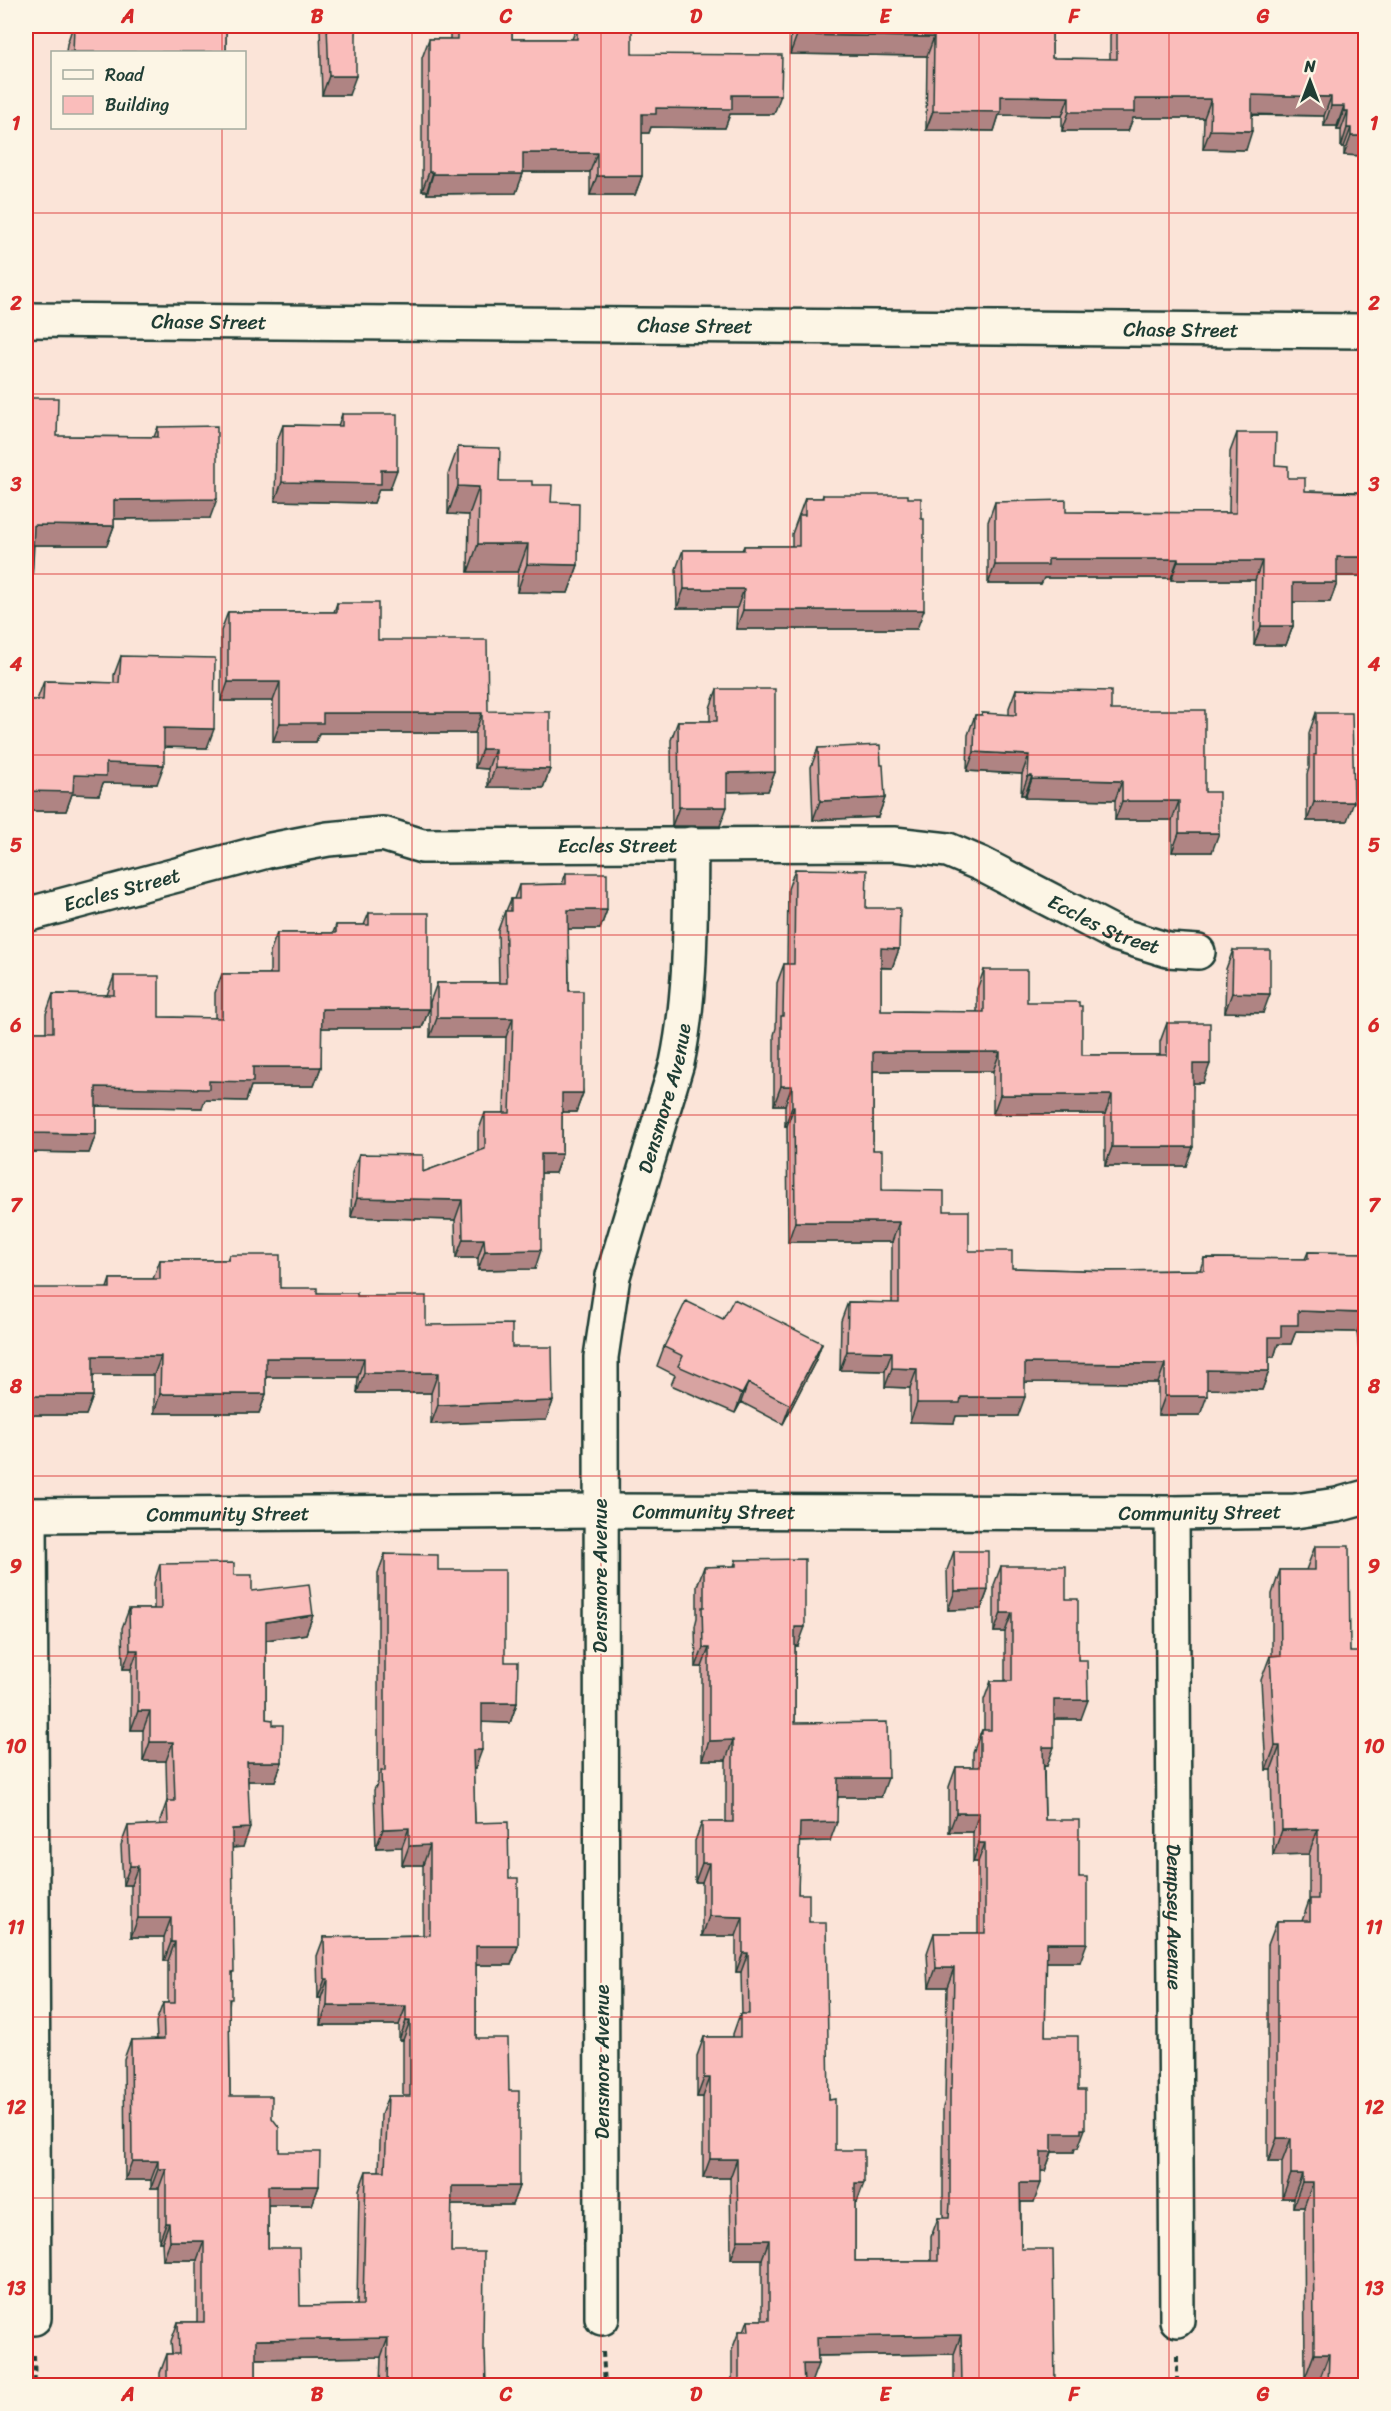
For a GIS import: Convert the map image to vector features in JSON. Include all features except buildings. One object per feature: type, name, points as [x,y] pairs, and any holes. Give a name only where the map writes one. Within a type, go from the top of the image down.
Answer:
[{"type":"street","name":"Chase Street","points":[[26,320],[1365,331]]},
{"type":"street","name":"Eccles Street","points":[[26,915],[271,850],[328,839],[382,834],[422,846],[894,844],[948,850],[981,864],[1116,934],[1168,950],[1198,952]]},
{"type":"street","name":"Densmore Avenue","points":[[602,2318],[601,1357],[606,1312],[622,1242],[677,1063],[684,1029],[690,950],[691,844]]},
{"type":"street","name":"Community Street","points":[[28,1515],[600,1511],[1172,1513],[1295,1511],[1337,1505],[1365,1497]]},
{"type":"street","name":"Dempsey Avenue","points":[[1172,1513],[1177,2320]]},
{"type":"street","points":[[28,1515],[34,2318]]}]
